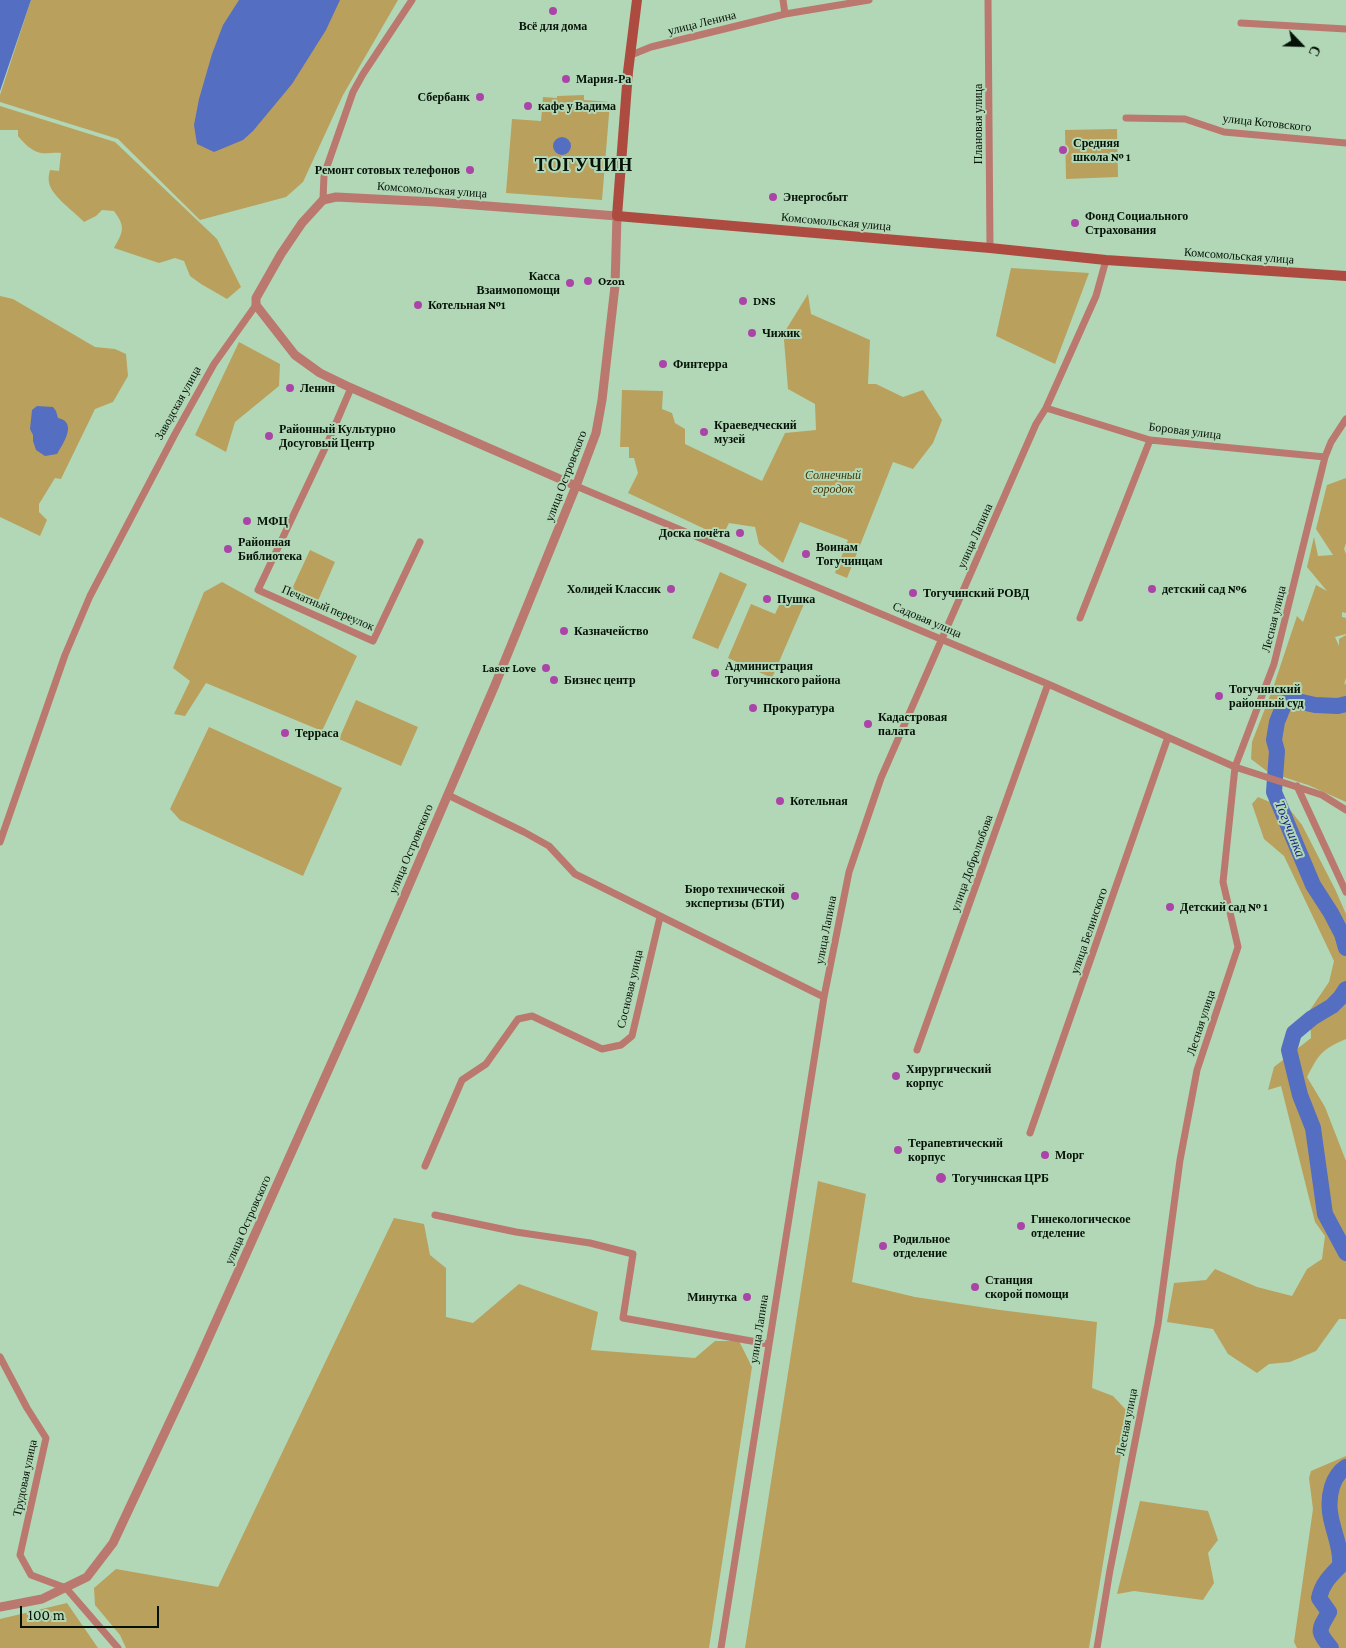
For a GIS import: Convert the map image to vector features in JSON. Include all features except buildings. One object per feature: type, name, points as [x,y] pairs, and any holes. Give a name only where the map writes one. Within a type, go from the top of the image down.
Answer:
[{"type":"main road","name":"улица Островского","points":[[618,216],[628,72],[637,0]]},
{"type":"main road","name":"Комсомольская улица","points":[[618,216],[990,248],[1106,260],[1346,276]]},
{"type":"street","points":[[323,200],[324,176],[352,92],[412,0]]},
{"type":"street","points":[[782,0],[785,14]]},
{"type":"street","name":"улица Ленина","points":[[630,55],[651,47],[785,14],[869,0]]},
{"type":"street","name":"Плановая улица","points":[[988,0],[990,248]]},
{"type":"street","points":[[1242,23],[1346,29]]},
{"type":"street","name":"улица Котовского","points":[[1126,118],[1185,119],[1224,132],[1346,142]]},
{"type":"street","name":"Комсомольская улица","points":[[323,200],[336,197],[435,202],[618,216]]},
{"type":"street","name":"Заводская улица","points":[[0,842],[65,655],[90,596],[214,364],[256,305],[256,298],[302,223],[323,200]]},
{"type":"street","name":"улица Островского","points":[[0,1607],[42,1599],[87,1578],[112,1543],[196,1366],[356,1008],[448,796],[596,434],[602,400],[615,286],[618,216]]},
{"type":"street","name":"улица Лапина","points":[[721,1648],[824,997],[849,872],[881,778],[1036,424],[1046,408],[1096,296],[1106,260]]},
{"type":"street","points":[[256,305],[295,355],[320,373],[576,486]]},
{"type":"street","name":"Печатный переулок","points":[[351,388],[327,444],[258,590],[373,641],[420,542]]},
{"type":"street","name":"Боровая улица","points":[[1046,408],[1150,440],[1325,457]]},
{"type":"street","name":"Лесная улица","points":[[1097,1648],[1110,1570],[1158,1324],[1180,1160],[1197,1070],[1238,947],[1223,882],[1235,767],[1274,664],[1325,457],[1331,442],[1346,419]]},
{"type":"street","points":[[1080,618],[1150,440]]},
{"type":"street","name":"Садовая улица","points":[[576,486],[1048,684],[1235,767],[1322,795],[1346,810]]},
{"type":"street","name":"улица Добролюбова","points":[[917,1050],[1048,684]]},
{"type":"street","name":"улица Белинского","points":[[1030,1133],[1168,737]]},
{"type":"street","points":[[1297,786],[1346,892]]},
{"type":"street","points":[[448,796],[549,846],[575,874],[824,997]]},
{"type":"street","name":"Сосновая улица","points":[[425,1166],[462,1080],[486,1064],[518,1019],[532,1016],[602,1048],[621,1045],[632,1036],[660,917]]},
{"type":"street","points":[[435,1215],[516,1232],[590,1243],[633,1254],[623,1318],[768,1344]]},
{"type":"street","name":"Трудовая улица","points":[[0,1357],[27,1408],[46,1438],[20,1555],[31,1575],[66,1588]]},
{"type":"street","points":[[66,1588],[118,1648]]},
{"type":"green space","points":[[31,0],[398,0],[343,95],[303,182],[286,197],[200,220],[118,139],[0,102],[0,95]]},
{"type":"green space","points":[[584,95],[584,100],[610,102],[602,200],[506,193],[512,119],[541,121],[543,97],[557,98],[557,96]]},
{"type":"green space","points":[[0,106],[115,142],[217,239],[241,287],[227,299],[190,276],[184,261],[175,258],[159,263],[114,248],[122,226],[114,211],[102,210],[96,216],[84,222],[50,187],[50,170],[59,171],[61,153],[37,152],[20,139],[18,130],[0,130]]},
{"type":"green space","points":[[1117,129],[1118,177],[1066,179],[1065,130]]},
{"type":"green space","points":[[1011,268],[1089,273],[1055,364],[996,336]]},
{"type":"green space","name":"Солнечный городок","points":[[808,294],[811,314],[870,340],[868,384],[876,384],[903,397],[923,390],[942,420],[933,443],[913,469],[893,462],[847,578],[835,573],[848,540],[800,522],[783,563],[759,544],[755,527],[729,523],[722,537],[628,493],[638,473],[634,458],[629,458],[629,447],[620,447],[622,390],[663,391],[662,409],[672,413],[675,423],[685,429],[685,444],[762,481],[785,433],[816,430],[815,404],[788,389],[784,340],[787,328]]},
{"type":"green space","points":[[0,296],[13,299],[95,347],[115,349],[126,354],[128,376],[113,402],[95,409],[61,479],[55,478],[39,504],[39,512],[47,520],[40,536],[0,517]]},
{"type":"green space","points":[[239,342],[280,364],[279,386],[235,422],[226,452],[195,435]]},
{"type":"green space","points":[[1346,478],[1346,543],[1344,549],[1346,554],[1346,613],[1342,612],[1342,617],[1346,618],[1346,634],[1335,637],[1339,646],[1339,639],[1346,635],[1346,678],[1344,685],[1346,683],[1346,802],[1308,785],[1268,772],[1251,759],[1252,742],[1273,688],[1297,616],[1303,622],[1316,585],[1327,591],[1307,567],[1314,537],[1318,556],[1333,555],[1316,529],[1327,485]]},
{"type":"green space","points":[[310,550],[335,562],[317,603],[291,591]]},
{"type":"green space","points":[[720,572],[747,584],[718,649],[692,638]]},
{"type":"green space","points":[[222,582],[357,656],[322,731],[206,683],[185,716],[174,714],[190,681],[173,668],[204,592]]},
{"type":"green space","points":[[784,595],[804,604],[772,678],[728,658],[751,604],[775,614]]},
{"type":"green space","points":[[356,700],[418,727],[401,766],[339,739]]},
{"type":"green space","points":[[209,727],[342,788],[303,876],[180,820],[170,809]]},
{"type":"green space","points":[[1258,797],[1291,811],[1302,825],[1346,914],[1346,1039],[1326,1050],[1315,1063],[1307,1077],[1325,1107],[1346,1161],[1346,1319],[1339,1319],[1316,1351],[1290,1362],[1269,1364],[1257,1373],[1228,1354],[1213,1329],[1167,1322],[1174,1283],[1206,1280],[1215,1269],[1257,1287],[1292,1296],[1307,1269],[1322,1259],[1325,1236],[1315,1222],[1281,1086],[1268,1090],[1274,1067],[1311,1038],[1310,1010],[1329,982],[1334,961],[1284,856],[1264,839],[1252,804]]},
{"type":"green space","points":[[818,1181],[866,1194],[852,1282],[915,1297],[1097,1322],[1092,1388],[1113,1396],[1128,1412],[1089,1648],[745,1648]]},
{"type":"green space","points":[[394,1218],[424,1224],[430,1255],[446,1268],[446,1317],[473,1323],[519,1284],[598,1312],[591,1350],[695,1358],[715,1341],[739,1341],[752,1367],[709,1648],[126,1648],[120,1635],[95,1605],[94,1588],[116,1569],[218,1587]]},
{"type":"green space","points":[[1346,1456],[1346,1648],[1297,1648],[1294,1642],[1313,1509],[1309,1478],[1311,1471]]},
{"type":"green space","points":[[1140,1501],[1208,1511],[1218,1540],[1208,1553],[1214,1583],[1203,1600],[1134,1591],[1117,1594]]},
{"type":"green space","points":[[67,1603],[98,1648],[0,1648],[0,1619]]},
{"type":"water","points":[[0,0],[31,0],[0,91]]},
{"type":"water","points":[[239,0],[340,0],[326,30],[292,84],[253,131],[243,140],[214,152],[197,144],[194,125],[199,99],[212,54],[223,25]]},
{"type":"water","points":[[562,137],[568,140],[571,146],[568,152],[562,155],[556,152],[553,146],[556,140]]},
{"type":"water","points":[[37,406],[53,407],[58,418],[64,420],[67,424],[67,434],[57,454],[45,456],[36,450],[30,429],[32,410]]},
{"type":"waterway","name":"Тогучинка","points":[[1346,704],[1338,706],[1315,705],[1293,700],[1287,702],[1277,722],[1274,740],[1277,751],[1274,792],[1313,885],[1331,913],[1342,934],[1346,948]]},
{"type":"waterway","name":"Тогучинка","points":[[1346,989],[1332,1006],[1312,1018],[1294,1033],[1289,1050],[1300,1095],[1313,1128],[1325,1214],[1346,1253]]},
{"type":"waterway","name":"Тогучинка","points":[[1331,1648],[1321,1633],[1321,1627],[1329,1612],[1319,1598],[1324,1584],[1340,1566],[1340,1552],[1331,1519],[1330,1499],[1334,1481],[1346,1467]]},
{"type":"place","name":"Всё для дома","points":[[553,11]]},
{"type":"place","name":"Мария-Ра","points":[[566,79]]},
{"type":"place","name":"Сбербанк","points":[[480,97]]},
{"type":"place","name":"кафе у Вадима","points":[[528,106]]},
{"type":"place","name":"Средняя школа № 1","points":[[1063,150]]},
{"type":"place","name":"Ремонт сотовых телефонов","points":[[470,170]]},
{"type":"place","name":"Энергосбыт","points":[[773,197]]},
{"type":"place","name":"Фонд Социального Страхования","points":[[1075,223]]},
{"type":"place","name":"Ozon","points":[[588,281]]},
{"type":"place","name":"Касса Взаимопомощи","points":[[570,283]]},
{"type":"place","name":"DNS","points":[[743,301]]},
{"type":"place","name":"Котельная №1","points":[[418,305]]},
{"type":"place","name":"Чижик","points":[[752,333]]},
{"type":"place","name":"Финтерра","points":[[663,364]]},
{"type":"place","name":"Ленин","points":[[290,388]]},
{"type":"place","name":"Краеведческий музей","points":[[704,432]]},
{"type":"place","name":"Районный Культурно Досуговый Центр","points":[[269,436]]},
{"type":"place","name":"МФЦ","points":[[247,521]]},
{"type":"place","name":"Доска почёта","points":[[740,533]]},
{"type":"place","name":"Районная Библиотека","points":[[228,549]]},
{"type":"place","name":"Воинам Тогучинцам","points":[[806,554]]},
{"type":"place","name":"Холидей Классик","points":[[671,589]]},
{"type":"place","name":"детский сад №6","points":[[1152,589]]},
{"type":"place","name":"Тогучинский РОВД","points":[[913,593]]},
{"type":"place","name":"Пушка","points":[[767,599]]},
{"type":"place","name":"Казначейство","points":[[564,631]]},
{"type":"place","name":"Laser Love","points":[[546,668]]},
{"type":"place","name":"Администрация Тогучинского района","points":[[715,673]]},
{"type":"place","name":"Бизнес центр","points":[[554,680]]},
{"type":"place","name":"Тогучинский районный суд","points":[[1219,696]]},
{"type":"place","name":"Прокуратура","points":[[753,708]]},
{"type":"place","name":"Кадастровая палата","points":[[868,724]]},
{"type":"place","name":"Терраса","points":[[285,733]]},
{"type":"place","name":"Котельная","points":[[780,801]]},
{"type":"place","name":"Бюро технической экспертизы (БТИ)","points":[[795,896]]},
{"type":"place","name":"Детский сад № 1","points":[[1170,907]]},
{"type":"place","name":"Хирургический корпус","points":[[896,1076]]},
{"type":"place","name":"Терапевтический корпус","points":[[898,1150]]},
{"type":"place","name":"Морг","points":[[1045,1155]]},
{"type":"place","name":"Тогучинская ЦРБ","points":[[941,1178]]},
{"type":"place","name":"Гинекологическое отделение","points":[[1021,1226]]},
{"type":"place","name":"Родильное отделение","points":[[883,1246]]},
{"type":"place","name":"Станция скорой помощи","points":[[975,1287]]},
{"type":"place","name":"Минутка","points":[[747,1297]]},
{"type":"district","name":"ТОГУЧИН","points":[[584,165]]}]
